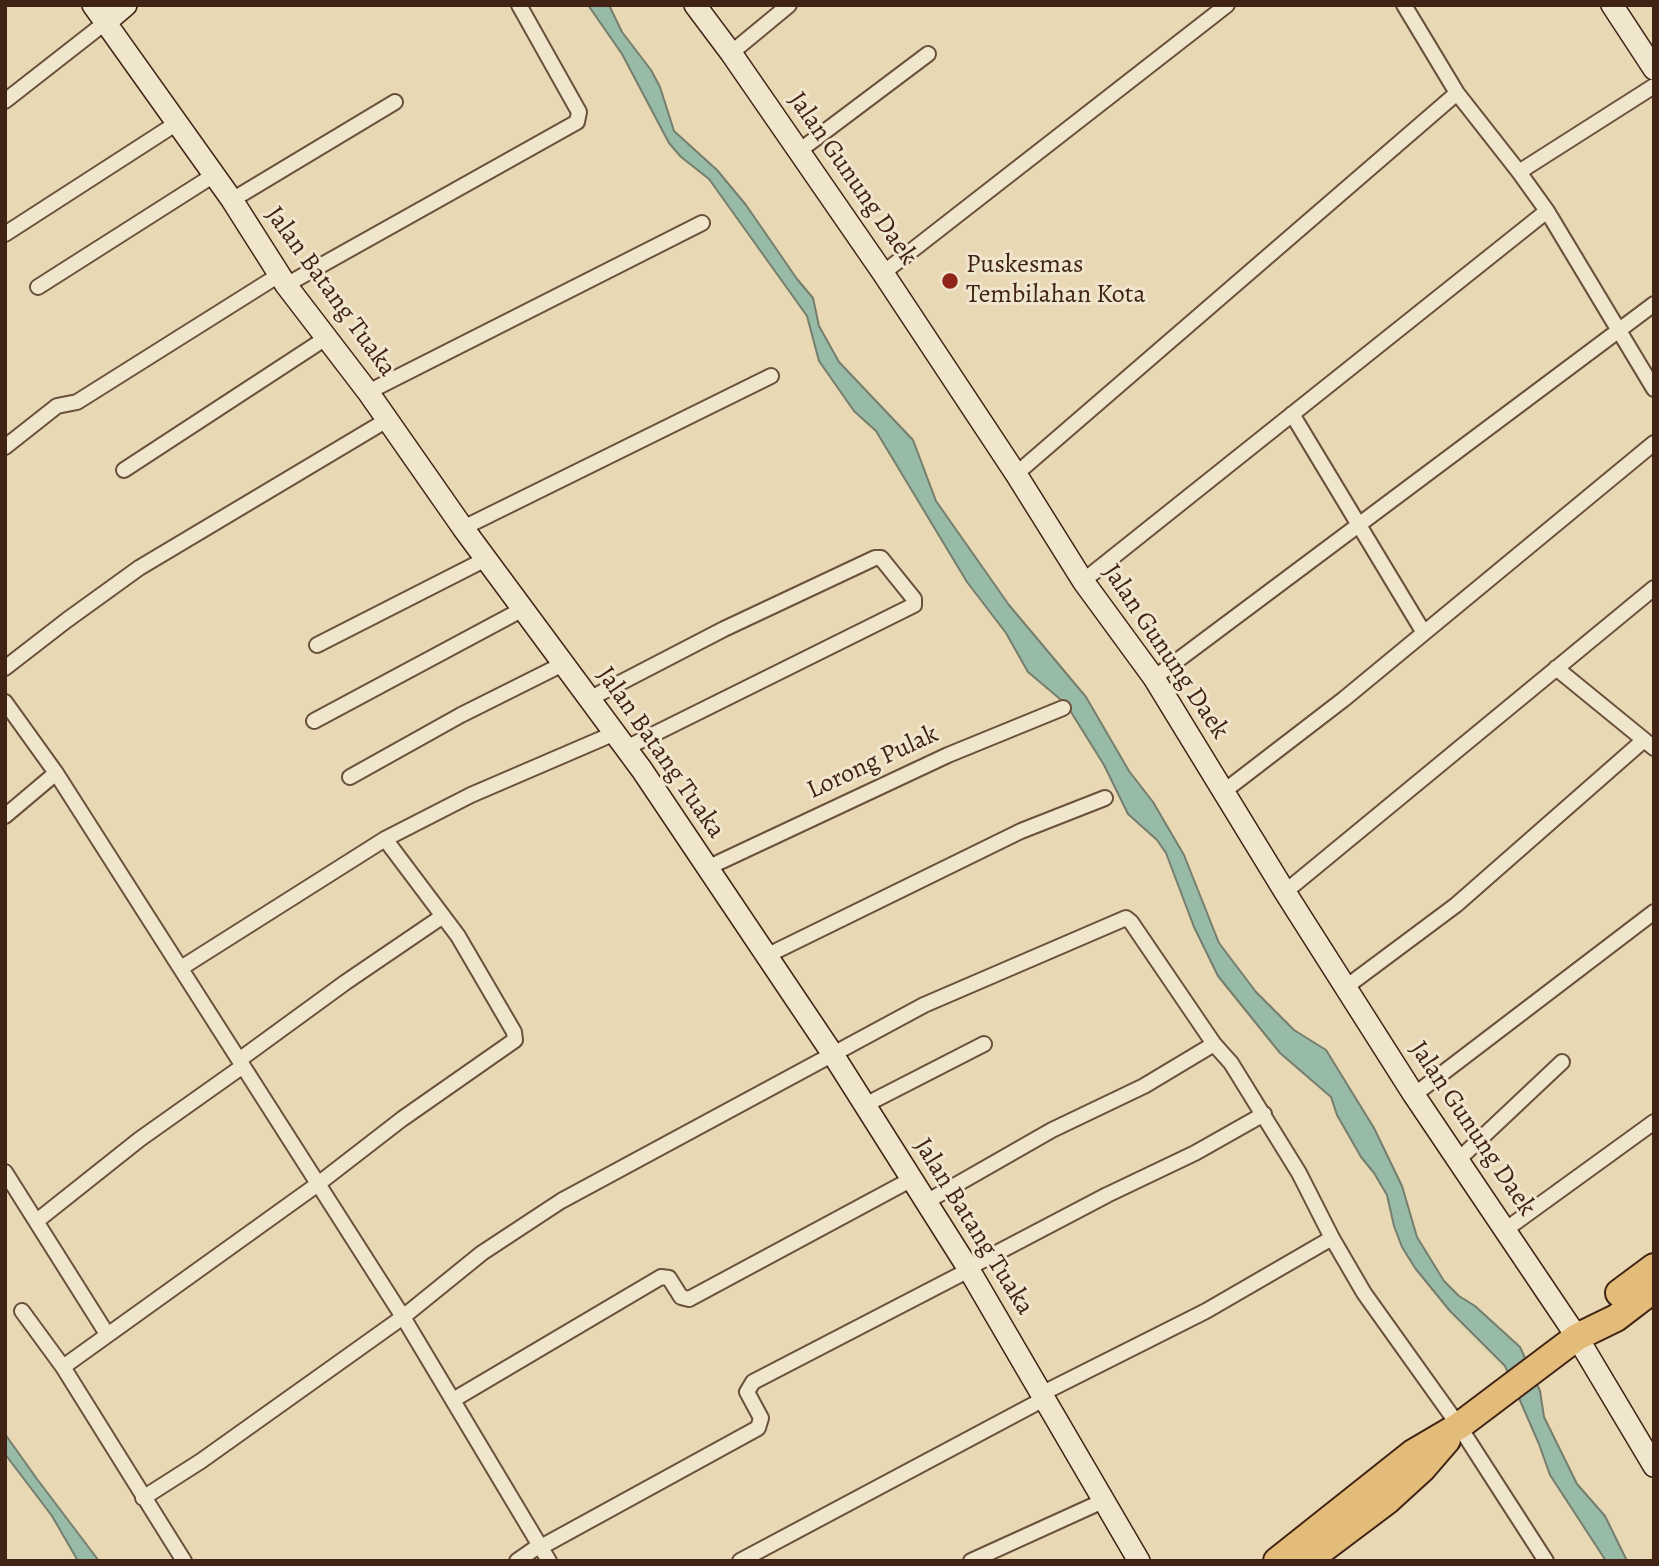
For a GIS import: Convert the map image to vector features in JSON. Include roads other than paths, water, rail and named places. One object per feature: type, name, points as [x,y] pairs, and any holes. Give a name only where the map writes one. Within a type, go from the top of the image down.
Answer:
[{"type":"highway","points":[[1277,1561],[1418,1461],[1482,1408],[1577,1337],[1611,1310],[1654,1266]]},
{"type":"highway","points":[[1611,1310],[1654,1289]]},
{"type":"highway","points":[[1307,1561],[1388,1500],[1418,1461]]},
{"type":"street","points":[[5,100],[100,14],[126,5]]},
{"type":"street","points":[[5,447],[57,406],[77,402],[283,280],[577,122],[579,112],[519,5]]},
{"type":"street","name":"Jalan Gunung Daek","points":[[695,5],[883,272],[1083,581],[1154,678],[1285,892],[1414,1094],[1577,1337],[1651,1453]]},
{"type":"street","points":[[731,53],[789,5]]},
{"type":"street","points":[[883,272],[1227,5]]},
{"type":"street","points":[[1404,5],[1457,93],[1520,172],[1547,211],[1654,389]]},
{"type":"street","points":[[1612,5],[1654,69]]},
{"type":"street","name":"Jalan Batang Tuaka","points":[[100,14],[232,201],[283,280],[368,392],[463,528],[620,741],[832,1053],[968,1269],[1139,1561]]},
{"type":"street","points":[[799,151],[928,54]]},
{"type":"street","points":[[1520,172],[1654,86]]},
{"type":"street","points":[[1016,474],[1457,93]]},
{"type":"street","points":[[232,201],[395,102]]},
{"type":"street","points":[[5,234],[177,124]]},
{"type":"street","points":[[38,287],[214,175]]},
{"type":"street","points":[[1083,581],[1547,211]]},
{"type":"street","points":[[368,392],[702,223]]},
{"type":"street","points":[[1154,678],[1654,304]]},
{"type":"street","points":[[124,470],[326,338]]},
{"type":"street","points":[[463,528],[771,376]]},
{"type":"street","points":[[1292,414],[1424,633]]},
{"type":"street","points":[[5,668],[138,568],[387,420]]},
{"type":"street","points":[[1223,792],[1424,633],[1654,443]]},
{"type":"street","points":[[181,968],[385,839],[471,795],[620,741],[914,605],[915,599],[881,558],[875,558],[724,629],[589,699]]},
{"type":"street","points":[[317,645],[486,559]]},
{"type":"street","points":[[1285,892],[1654,589]]},
{"type":"street","points":[[314,721],[523,609]]},
{"type":"street","points":[[350,777],[461,715],[564,664]]},
{"type":"street","points":[[1346,987],[1456,905],[1649,744],[1556,668]]},
{"type":"street","points":[[5,702],[57,773],[403,1317],[549,1561]]},
{"type":"street","name":"Lorong Pulak","points":[[706,867],[948,755],[1063,708]]},
{"type":"street","points":[[5,816],[57,773]]},
{"type":"street","points":[[766,956],[1021,831],[1105,797]]},
{"type":"street","points":[[62,1367],[318,1184],[402,1119],[515,1041],[514,1032],[458,936],[385,839]]},
{"type":"street","points":[[1414,1094],[1654,912]]},
{"type":"street","points":[[38,1220],[346,982],[443,916]]},
{"type":"street","points":[[143,1497],[201,1461],[403,1317],[481,1253],[561,1200],[924,1005],[1126,918],[1214,1044],[1231,1063],[1300,1173],[1332,1238],[1364,1293],[1459,1426],[1546,1561]]},
{"type":"street","points":[[865,1105],[984,1044]]},
{"type":"street","points":[[926,1202],[1052,1130],[1144,1086],[1214,1044]]},
{"type":"street","points":[[1458,1160],[1562,1062]]},
{"type":"street","points":[[517,1561],[758,1428],[762,1422],[761,1418],[747,1392],[753,1382],[1107,1195],[1195,1153],[1264,1114]]},
{"type":"street","points":[[1505,1230],[1654,1122]]},
{"type":"street","points":[[5,1172],[38,1220],[107,1334]]},
{"type":"street","points":[[453,1400],[662,1277],[669,1278],[681,1297],[689,1299],[912,1179]]},
{"type":"street","points":[[740,1561],[1043,1396],[1206,1311],[1332,1238]]},
{"type":"street","points":[[22,1311],[62,1367],[184,1561]]},
{"type":"street","points":[[971,1561],[1103,1500]]},
{"type":"place","name":"Puskesmas Tembilahan Kota","points":[[950,281]]}]
